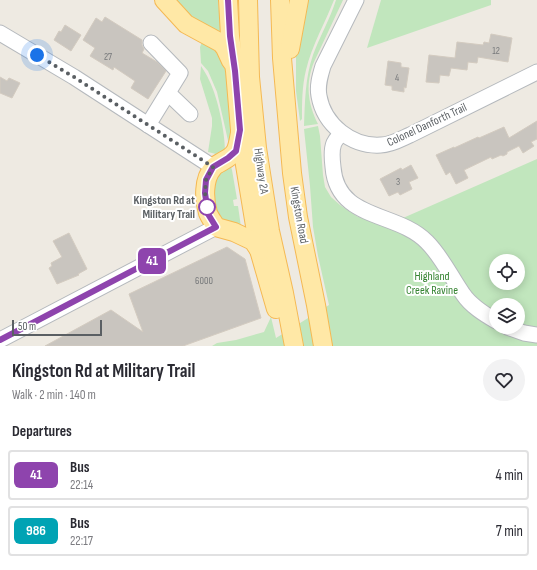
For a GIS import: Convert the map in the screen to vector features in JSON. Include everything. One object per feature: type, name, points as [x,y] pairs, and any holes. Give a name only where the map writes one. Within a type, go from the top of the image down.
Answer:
[{"type":"main road","points":[[164,0],[186,24],[221,43],[225,48],[235,71]]},
{"type":"main road","points":[[228,0],[230,36],[235,71],[240,130],[259,250],[275,307],[294,343]]},
{"type":"main road","name":"Highway 2A","points":[[248,0],[250,77],[257,148],[270,231],[294,343]]},
{"type":"main road","points":[[280,0],[282,58],[285,82]]},
{"type":"main road","points":[[285,82],[291,37],[299,0]]},
{"type":"main road","name":"Kingston Road","points":[[285,82],[292,173],[298,217],[323,344]]},
{"type":"main road","points":[[240,130],[235,153],[213,167],[206,180],[205,193],[208,214],[216,227],[234,232],[253,241],[259,250]]},
{"type":"street","name":"Colonel Danforth Trail","points":[[356,0],[323,66],[320,78],[319,96],[321,104],[329,120],[348,138],[375,145],[390,144],[537,72]]},
{"type":"street","points":[[0,33],[74,77],[213,167]]},
{"type":"street","points":[[148,125],[180,73],[151,43]]},
{"type":"street","points":[[168,93],[190,114]]},
{"type":"street","points":[[342,133],[334,142],[332,160],[333,175],[340,192],[347,199],[364,210],[397,222],[421,236],[444,263],[464,295],[489,317]]},
{"type":"street","points":[[0,340],[216,227]]},
{"type":"street","points":[[525,333],[537,335]]},
{"type":"green space","points":[[171,0],[218,0],[221,34],[195,23]]},
{"type":"green space","points":[[304,0],[334,0],[315,43],[306,70],[302,101],[302,119],[300,121],[296,91],[296,44]]},
{"type":"green space","points":[[336,0],[343,0],[314,62],[309,78],[310,101],[318,124],[304,126],[306,90],[310,64]]},
{"type":"green space","points":[[381,0],[491,0],[491,5],[367,48]]},
{"type":"green space","points":[[202,42],[213,44],[225,63],[235,125],[229,145],[217,92],[208,71],[201,63],[200,47]]},
{"type":"green space","points":[[201,66],[212,87],[218,105],[222,125],[225,151],[217,155],[208,152],[212,118],[200,79]]},
{"type":"green space","name":"Highland Creek Ravine","points":[[318,126],[325,187],[331,197],[358,217],[403,218],[537,159],[537,346],[212,346],[217,343],[236,340],[264,332],[271,317],[276,338],[329,305],[313,227],[304,129]]},
{"type":"green space","points":[[228,165],[232,170],[237,199],[233,200],[234,206],[238,206],[241,227],[223,222],[215,211],[213,188],[219,174]]},
{"type":"building","points":[[105,17],[142,40],[144,49],[142,53],[157,62],[166,71],[148,99],[131,88],[135,81],[114,67],[113,70],[90,56],[95,48],[83,40],[96,18],[102,22]]},
{"type":"building","points":[[65,25],[81,35],[71,51],[54,40],[59,31],[61,32]]},
{"type":"building","points":[[491,34],[512,38],[508,62],[478,57],[477,63],[468,62],[467,70],[451,68],[449,76],[440,75],[439,83],[426,82],[429,55],[455,58],[457,42],[483,45],[484,42],[489,43]]},
{"type":"building","points":[[388,61],[401,63],[401,67],[409,68],[404,92],[392,90],[392,86],[385,85]]},
{"type":"building","points":[[0,77],[7,81],[9,78],[20,83],[12,98],[0,93]]},
{"type":"building","points":[[537,121],[537,139],[531,142],[534,146],[523,153],[519,146],[507,152],[507,154],[503,156],[501,155],[492,159],[491,157],[464,170],[468,178],[456,184],[450,172],[446,175],[436,155],[504,127],[509,138]]},
{"type":"building","points":[[411,165],[418,178],[409,182],[412,189],[400,195],[398,192],[389,196],[380,179],[401,168],[402,170]]},
{"type":"building","points":[[69,233],[87,269],[78,274],[79,275],[57,284],[49,268],[52,266],[51,263],[62,257],[53,241]]},
{"type":"building","points":[[227,247],[245,259],[261,318],[183,346],[45,346],[111,310],[143,332],[129,294]]},
{"type":"bus line","name":"41","points":[[0,340],[216,227],[208,214],[205,193],[206,180],[213,167],[235,153],[240,130],[235,71],[230,36],[228,0]]},
{"type":"place","name":"Kingston Rd at Military Trail","points":[[207,207]]},
{"type":"route","points":[[37,55],[74,77],[213,167],[206,180],[205,193],[207,207]]}]
